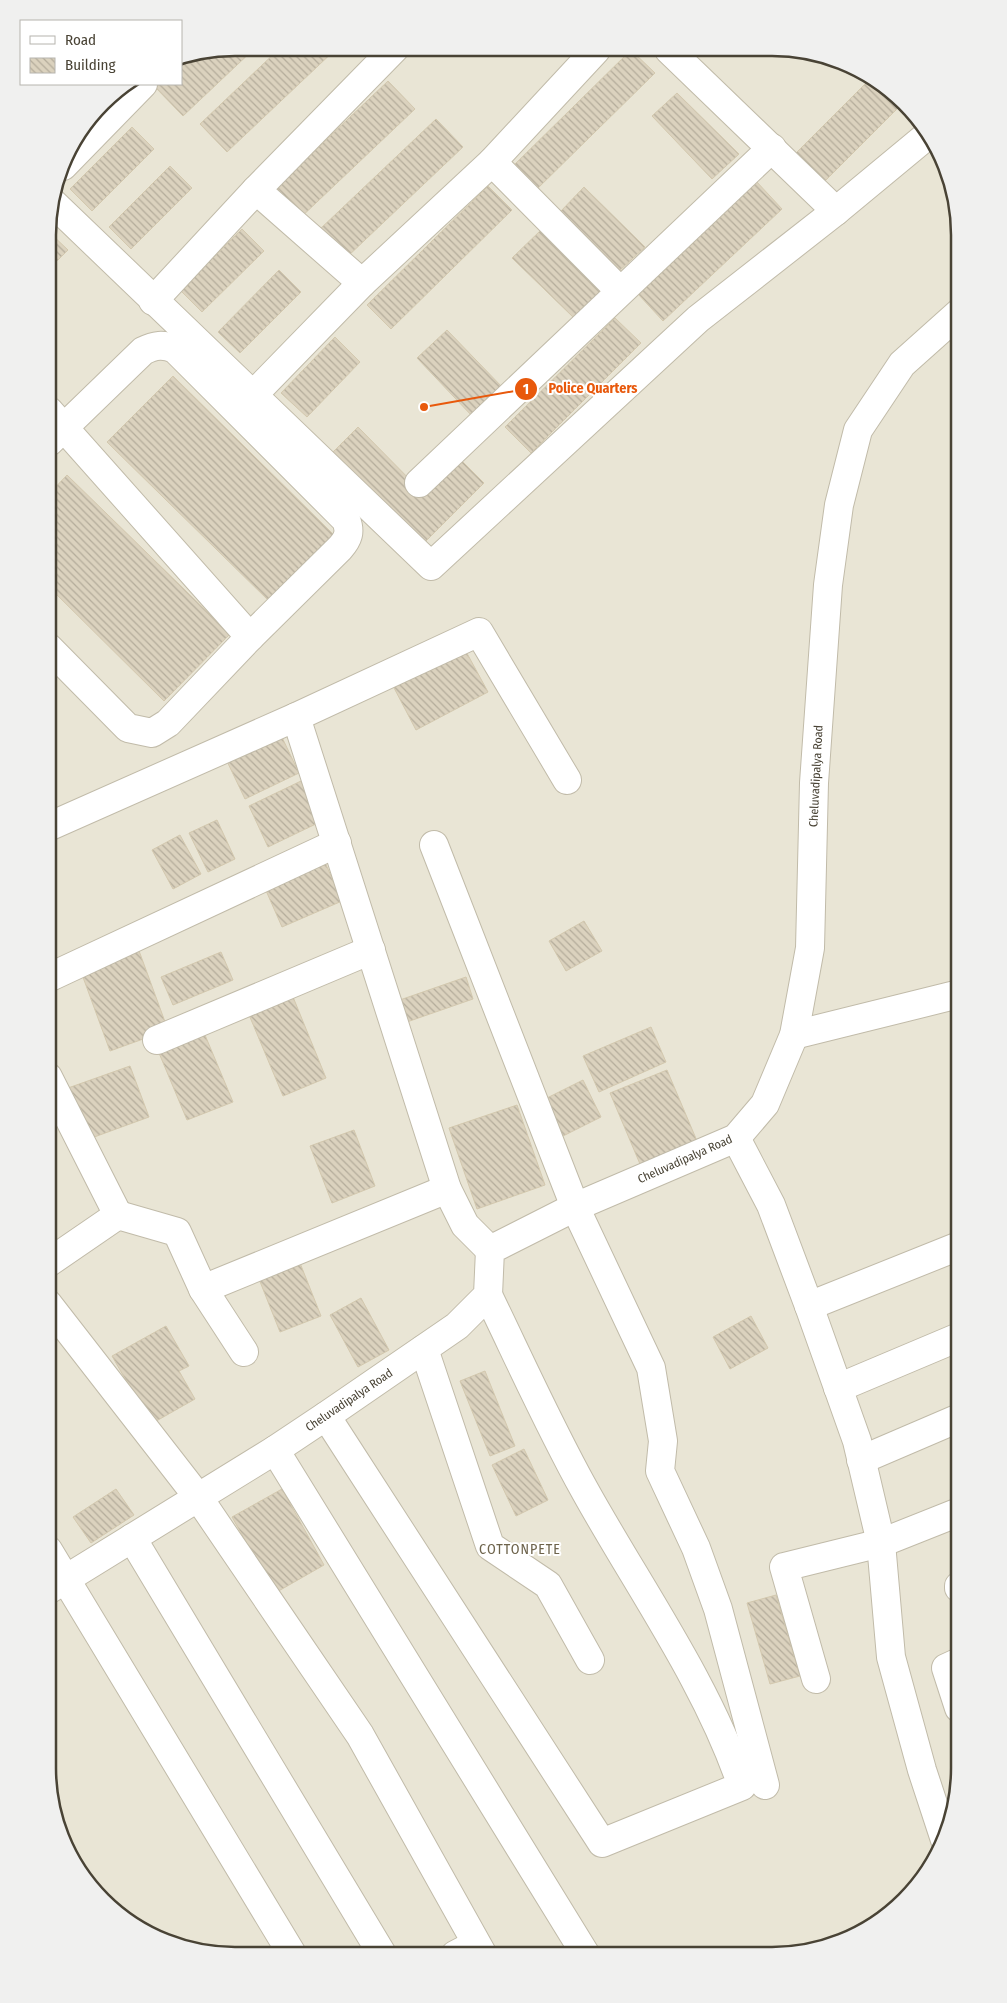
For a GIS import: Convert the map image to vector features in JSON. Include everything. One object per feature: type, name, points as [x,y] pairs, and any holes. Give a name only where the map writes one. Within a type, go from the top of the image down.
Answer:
[{"type":"street","points":[[252,396],[362,283],[492,162],[590,56]]},
{"type":"street","points":[[676,56],[836,211]]},
{"type":"street","points":[[153,300],[256,190],[386,57]]},
{"type":"street","points":[[77,151],[142,85]]},
{"type":"street","points":[[59,208],[431,566],[698,319],[836,211],[923,140]]},
{"type":"street","points":[[419,482],[772,148]]},
{"type":"street","points":[[492,162],[620,290]]},
{"type":"street","points":[[256,190],[362,283]]},
{"type":"street","name":"Cheluvadipalya Road","points":[[490,1250],[575,1207],[736,1138],[765,1104],[794,1035],[810,948],[815,774],[828,585],[839,505],[858,430],[902,364],[951,321]]},
{"type":"street","points":[[56,425],[143,351],[153,346],[164,345],[175,349],[346,520],[350,529],[346,541],[340,548],[250,637],[168,723],[152,733],[128,728],[56,655]]},
{"type":"street","points":[[56,429],[250,637]]},
{"type":"street","points":[[56,823],[296,717],[479,632],[567,780]]},
{"type":"street","points":[[296,717],[447,1189],[465,1225],[490,1250],[488,1295],[583,1488],[695,1682],[730,1751],[742,1786],[602,1843],[326,1416]]},
{"type":"street","points":[[56,974],[337,843]]},
{"type":"street","points":[[434,844],[575,1207],[651,1368],[663,1441],[660,1471],[696,1548],[718,1609],[765,1785]]},
{"type":"street","points":[[157,1040],[371,950]]},
{"type":"street","points":[[794,1035],[951,996]]},
{"type":"street","points":[[56,1093],[118,1215],[177,1232],[203,1289],[244,1352]]},
{"type":"street","points":[[736,1138],[771,1205],[857,1441],[881,1543],[891,1658],[922,1770],[941,1826]]},
{"type":"street","points":[[203,1289],[447,1189]]},
{"type":"street","points":[[56,1258],[118,1215]]},
{"type":"street","points":[[809,1306],[951,1249]]},
{"type":"street","name":"Cheluvadipalya Road","points":[[57,1584],[275,1450],[326,1416],[458,1326],[488,1295]]},
{"type":"street","points":[[56,1314],[198,1497],[360,1735],[469,1947]]},
{"type":"street","points":[[838,1388],[951,1340]]},
{"type":"street","points":[[424,1349],[490,1546],[548,1584],[590,1660]]},
{"type":"street","points":[[861,1460],[951,1421]]},
{"type":"street","points":[[275,1450],[581,1947]]},
{"type":"street","points":[[816,1679],[784,1567],[881,1543],[951,1515]]},
{"type":"street","points":[[132,1538],[378,1947]]},
{"type":"street","points":[[57,1584],[288,1947]]},
{"type":"street","points":[[951,1666],[946,1668],[951,1683]]},
{"type":"shaded area","points":[[772,56],[807,60],[818,62],[851,75],[871,86],[890,101],[921,136],[937,167],[945,189],[951,235],[951,1768],[945,1814],[932,1847],[914,1877],[890,1902],[871,1917],[840,1933],[818,1941],[772,1947],[235,1947],[200,1943],[189,1941],[156,1928],[136,1917],[117,1902],[86,1867],[70,1836],[62,1814],[56,1768],[57,223],[62,189],[70,167],[86,136],[101,117],[126,93],[138,85],[182,85],[182,65],[212,58]]},
{"type":"building","points":[[625,56],[638,56],[655,73],[534,192],[511,168]]},
{"type":"building","points":[[223,57],[246,57],[183,116],[156,88],[159,85],[182,85],[182,65],[189,62]]},
{"type":"building","points":[[271,57],[328,57],[227,152],[200,124]]},
{"type":"building","points":[[388,81],[415,109],[298,220],[271,192]]},
{"type":"building","points":[[866,83],[881,93],[898,108],[823,183],[794,155]]},
{"type":"building","points":[[677,93],[739,154],[712,179],[652,116]]},
{"type":"building","points":[[436,119],[463,147],[346,258],[319,230]]},
{"type":"building","points":[[132,127],[154,149],[92,211],[70,189]]},
{"type":"building","points":[[170,166],[192,188],[131,249],[109,227]]},
{"type":"building","points":[[756,181],[782,209],[663,321],[638,294]]},
{"type":"building","points":[[488,186],[512,210],[391,329],[367,305]]},
{"type":"building","points":[[584,187],[645,247],[618,272],[560,212]]},
{"type":"building","points":[[242,229],[264,251],[202,312],[180,290]]},
{"type":"building","points":[[541,230],[602,291],[574,318],[512,258]]},
{"type":"building","points":[[56,239],[68,250],[56,262]]},
{"type":"building","points":[[279,270],[301,292],[240,353],[218,332]]},
{"type":"building","points":[[615,318],[641,343],[531,453],[505,427]]},
{"type":"building","points":[[447,330],[504,389],[473,417],[417,358]]},
{"type":"building","points":[[335,337],[360,362],[307,417],[281,393]]},
{"type":"building","points":[[173,376],[335,536],[270,602],[107,442]]},
{"type":"building","points":[[358,427],[426,496],[461,460],[484,483],[422,545],[331,454]]},
{"type":"building","points":[[67,475],[230,634],[164,701],[56,594],[56,487]]},
{"type":"building","points":[[463,646],[488,692],[416,730],[392,684]]},
{"type":"building","points":[[278,729],[299,773],[245,799],[224,755]]},
{"type":"building","points":[[301,781],[320,822],[268,847],[249,806]]},
{"type":"building","points":[[217,820],[235,859],[208,872],[189,833]]},
{"type":"building","points":[[180,835],[201,874],[173,889],[152,850]]},
{"type":"building","points":[[324,860],[342,901],[282,927],[264,886]]},
{"type":"building","points":[[584,921],[602,951],[566,971],[549,941]]},
{"type":"building","points":[[138,948],[168,1030],[110,1051],[80,969]]},
{"type":"building","points":[[221,952],[233,980],[173,1005],[161,977]]},
{"type":"building","points":[[466,977],[473,999],[404,1023],[397,1001]]},
{"type":"building","points":[[291,992],[326,1078],[283,1096],[247,1010]]},
{"type":"building","points":[[651,1027],[666,1062],[599,1092],[583,1056]]},
{"type":"building","points":[[205,1035],[233,1102],[187,1120],[159,1053]]},
{"type":"building","points":[[130,1066],[149,1117],[86,1140],[68,1088]]},
{"type":"building","points":[[667,1070],[697,1141],[640,1164],[610,1093]]},
{"type":"building","points":[[583,1080],[601,1117],[561,1137],[543,1100]]},
{"type":"building","points":[[517,1105],[545,1185],[477,1209],[449,1128]]},
{"type":"building","points":[[354,1130],[375,1186],[332,1203],[310,1146]]},
{"type":"building","points":[[300,1263],[321,1316],[280,1332],[259,1279]]},
{"type":"building","points":[[361,1298],[389,1350],[358,1367],[330,1315]]},
{"type":"building","points":[[751,1316],[768,1348],[730,1369],[713,1337]]},
{"type":"building","points":[[166,1326],[189,1366],[179,1371],[195,1399],[151,1424],[112,1356]]},
{"type":"building","points":[[485,1371],[515,1446],[490,1456],[460,1381]]},
{"type":"building","points":[[524,1449],[548,1500],[516,1516],[492,1465]]},
{"type":"building","points":[[116,1489],[134,1515],[91,1543],[73,1517]]},
{"type":"building","points":[[282,1489],[324,1565],[275,1593],[232,1517]]},
{"type":"building","points":[[776,1595],[800,1676],[770,1684],[747,1603]]},
{"type":"place","name":"Police Quarters","points":[[424,407]]},
{"type":"district","name":"COTTONPETE","points":[[520,1549]]}]
